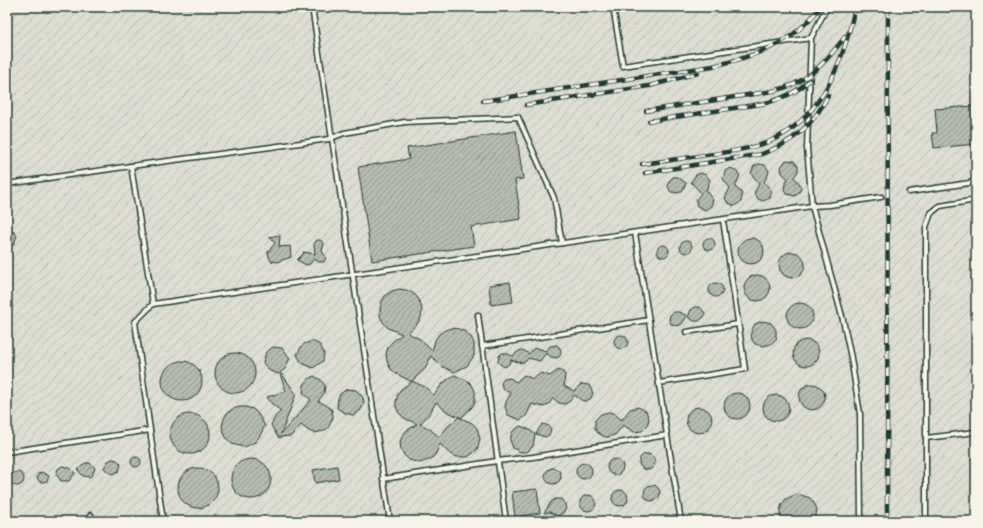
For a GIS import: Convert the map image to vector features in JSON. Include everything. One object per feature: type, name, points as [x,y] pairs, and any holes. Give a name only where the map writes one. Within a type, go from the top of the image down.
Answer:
[{"type":"lane","points":[[312,7],[390,521]]},
{"type":"lane","points":[[613,7],[622,66],[811,38]]},
{"type":"lane","points":[[827,7],[811,38],[807,148],[812,206],[844,320],[860,414],[861,521]]},
{"type":"lane","points":[[7,184],[331,139],[344,133],[405,122],[518,117],[554,198],[562,243]]},
{"type":"lane","points":[[131,166],[153,304]]},
{"type":"lane","points":[[909,192],[976,182]]},
{"type":"lane","points":[[163,521],[135,322],[153,304],[881,197]]},
{"type":"lane","points":[[926,521],[926,227],[931,213],[940,206],[976,200]]},
{"type":"lane","points":[[659,383],[745,369],[723,220]]},
{"type":"lane","points":[[635,233],[681,521]]},
{"type":"lane","points":[[478,315],[506,521]]},
{"type":"lane","points":[[482,346],[649,320]]},
{"type":"lane","points":[[686,332],[738,324]]},
{"type":"lane","points":[[7,452],[150,430]]},
{"type":"lane","points":[[926,438],[976,432]]},
{"type":"lane","points":[[383,479],[497,461],[533,457],[667,435]]},
{"type":"lane","points":[[91,514],[92,521]]},
{"type":"shaded area","points":[[7,7],[976,7],[976,521],[7,521]]},
{"type":"building","points":[[973,106],[976,144],[934,148],[932,133],[937,133],[935,109]]},
{"type":"building","points":[[516,131],[523,179],[515,180],[521,219],[471,227],[474,246],[372,261],[358,167],[409,159],[407,148]]},
{"type":"building","points":[[786,160],[794,161],[798,166],[798,171],[794,177],[801,188],[799,193],[795,196],[787,194],[784,190],[788,179],[782,173],[781,167]]},
{"type":"building","points":[[759,164],[765,165],[769,171],[764,182],[772,191],[770,198],[763,201],[758,199],[754,193],[759,184],[751,173],[754,166]]},
{"type":"building","points":[[730,168],[735,170],[740,175],[735,187],[741,192],[741,202],[734,206],[727,202],[725,198],[730,188],[723,179],[725,171]]},
{"type":"building","points":[[701,173],[706,175],[710,180],[706,191],[713,200],[711,206],[705,210],[697,206],[696,200],[701,193],[691,182],[696,175]]},
{"type":"building","points":[[673,177],[678,177],[686,183],[683,190],[679,193],[671,192],[668,187],[669,181]]},
{"type":"building","points":[[7,229],[14,232],[17,236],[14,244],[7,246]]},
{"type":"building","points":[[280,235],[279,247],[290,246],[291,257],[277,262],[271,261],[268,252],[275,243],[269,237]]},
{"type":"building","points":[[707,238],[711,238],[715,244],[711,250],[707,250],[703,246],[703,242]]},
{"type":"building","points":[[751,238],[760,242],[764,251],[760,260],[751,264],[742,260],[738,251],[742,242]]},
{"type":"building","points":[[317,240],[324,243],[322,251],[326,257],[324,262],[319,262],[314,259],[310,264],[306,265],[297,260],[304,253],[303,252],[315,254],[314,244]]},
{"type":"building","points":[[684,241],[688,241],[692,247],[688,253],[684,253],[680,249],[680,245]]},
{"type":"building","points":[[661,245],[665,245],[669,251],[665,257],[661,257],[657,253],[657,249]]},
{"type":"building","points":[[792,252],[801,256],[805,265],[801,274],[792,278],[783,274],[779,265],[783,256]]},
{"type":"building","points":[[757,275],[766,279],[770,288],[766,297],[757,301],[748,297],[744,288],[748,279]]},
{"type":"building","points":[[510,282],[513,302],[491,305],[489,285]]},
{"type":"building","points":[[713,283],[719,283],[723,287],[723,293],[719,297],[713,297],[709,293],[709,287]]},
{"type":"building","points":[[399,289],[413,293],[418,298],[421,305],[421,317],[418,323],[408,333],[420,339],[432,351],[435,340],[439,334],[452,328],[466,332],[474,343],[474,356],[467,366],[454,372],[441,366],[431,356],[425,369],[412,381],[425,387],[434,395],[443,383],[454,375],[467,380],[472,385],[475,391],[475,402],[461,418],[472,423],[477,428],[480,439],[477,450],[468,457],[456,457],[450,454],[440,444],[435,455],[431,459],[420,463],[409,460],[401,449],[400,443],[402,436],[406,431],[417,424],[404,418],[399,413],[396,407],[396,401],[401,389],[412,382],[395,373],[390,368],[386,354],[388,347],[402,334],[388,328],[380,316],[382,301],[386,295]],"holes":[[[436,402],[446,411],[459,417],[448,426],[439,437],[430,429],[420,424],[430,413]]]},
{"type":"building","points":[[800,303],[809,307],[813,316],[809,325],[800,329],[791,325],[787,316],[791,307]]},
{"type":"building","points":[[695,307],[700,307],[705,313],[704,317],[699,321],[694,321],[688,317],[691,310]]},
{"type":"building","points":[[674,312],[679,312],[687,316],[682,324],[678,326],[671,324],[669,320],[670,315]]},
{"type":"building","points":[[763,321],[771,323],[776,330],[777,338],[771,344],[763,346],[755,344],[752,340],[751,332],[755,324]]},
{"type":"building","points":[[621,335],[626,337],[628,342],[626,347],[621,349],[616,347],[614,342],[616,337]]},
{"type":"building","points":[[806,340],[815,344],[819,353],[815,362],[806,366],[797,362],[793,353],[797,344]]},
{"type":"building","points":[[312,341],[320,345],[324,353],[323,361],[313,368],[302,363],[297,355],[304,344]]},
{"type":"building","points":[[557,345],[561,352],[560,356],[557,358],[551,357],[546,353],[540,361],[528,358],[522,363],[511,360],[505,367],[498,362],[499,356],[502,353],[512,356],[523,350],[529,354],[533,349],[537,348],[546,351],[550,346]]},
{"type":"building","points":[[273,347],[282,348],[290,358],[285,369],[278,374],[270,371],[263,363],[266,352]]},
{"type":"building","points":[[235,353],[246,356],[252,362],[255,373],[252,384],[246,390],[235,393],[224,390],[218,384],[215,373],[218,362],[224,356]]},
{"type":"building","points":[[182,361],[193,364],[199,370],[202,381],[199,392],[193,398],[182,401],[171,398],[165,392],[162,381],[165,370],[171,364]]},
{"type":"building","points":[[558,370],[563,372],[565,375],[564,386],[574,391],[581,384],[589,385],[593,393],[591,398],[583,401],[574,395],[570,401],[565,404],[559,403],[553,398],[549,404],[544,407],[532,404],[526,416],[520,420],[508,415],[505,407],[511,393],[504,390],[502,387],[501,383],[504,379],[510,378],[516,382],[524,375],[533,379],[541,373],[550,376]]},
{"type":"building","points":[[280,374],[282,374],[296,394],[281,434],[311,400],[303,393],[304,385],[308,379],[314,376],[321,380],[325,386],[324,393],[318,401],[332,410],[333,418],[328,428],[324,431],[314,433],[301,425],[291,436],[278,437],[271,425],[275,417],[281,411],[272,404],[267,397],[286,391]]},
{"type":"building","points":[[812,384],[821,388],[825,397],[821,406],[812,410],[803,406],[799,397],[803,388]]},
{"type":"building","points":[[347,389],[356,390],[362,396],[364,401],[360,411],[353,415],[345,413],[337,408],[340,394]]},
{"type":"building","points":[[737,393],[746,397],[750,406],[746,415],[737,419],[728,415],[724,406],[728,397]]},
{"type":"building","points":[[776,395],[785,399],[789,408],[785,417],[776,421],[767,417],[763,408],[767,399]]},
{"type":"building","points":[[239,407],[253,409],[258,414],[265,426],[255,442],[245,447],[232,444],[227,439],[222,426],[227,413]]},
{"type":"building","points":[[638,407],[646,411],[649,419],[647,426],[642,431],[634,432],[623,425],[616,434],[605,437],[598,433],[595,429],[595,420],[601,414],[609,412],[613,413],[622,420],[630,409]]},
{"type":"building","points":[[699,407],[708,411],[712,420],[708,429],[699,433],[690,429],[686,420],[690,411]]},
{"type":"building","points":[[190,414],[201,417],[207,423],[210,434],[207,445],[201,451],[190,454],[179,451],[173,445],[170,434],[173,423],[179,417]]},
{"type":"building","points":[[543,424],[549,426],[551,429],[549,435],[545,437],[536,434]]},
{"type":"building","points":[[520,426],[535,434],[533,446],[528,451],[524,452],[520,452],[513,448],[510,440],[512,432]]},
{"type":"building","points":[[644,454],[650,454],[655,459],[653,468],[650,470],[644,470],[639,465],[639,459]]},
{"type":"building","points":[[134,457],[138,457],[140,458],[140,466],[134,467],[131,464],[131,460]]},
{"type":"building","points":[[113,459],[117,460],[121,464],[119,471],[113,474],[104,468],[108,461]]},
{"type":"building","points":[[251,459],[262,462],[268,468],[271,479],[268,490],[262,496],[251,499],[240,496],[234,490],[231,479],[234,468],[240,462]]},
{"type":"building","points":[[612,459],[618,459],[623,464],[621,473],[618,475],[612,475],[607,470],[607,464]]},
{"type":"building","points":[[85,463],[90,463],[95,468],[90,477],[83,476],[78,470]]},
{"type":"building","points":[[581,463],[587,463],[592,468],[590,477],[587,479],[581,479],[576,474],[576,468]]},
{"type":"building","points":[[62,466],[70,468],[75,473],[69,481],[61,481],[56,474],[58,469]]},
{"type":"building","points":[[337,466],[339,479],[315,483],[313,470]]},
{"type":"building","points":[[198,468],[206,470],[212,474],[216,480],[218,488],[216,496],[212,502],[206,506],[198,508],[190,506],[184,502],[180,496],[178,488],[180,480],[184,474],[190,470]]},
{"type":"building","points":[[550,468],[556,468],[561,473],[559,482],[556,484],[550,484],[545,479],[545,473]]},
{"type":"building","points":[[14,472],[20,472],[24,476],[24,482],[20,486],[14,486],[10,482],[10,476]]},
{"type":"building","points":[[42,472],[49,476],[47,481],[40,482],[37,478],[38,474]]},
{"type":"building","points":[[649,485],[655,485],[660,490],[658,499],[655,501],[649,501],[644,496],[644,490]]},
{"type":"building","points":[[537,489],[540,513],[515,517],[512,492]]},
{"type":"building","points":[[617,490],[623,490],[628,495],[626,504],[623,506],[617,506],[612,501],[612,495]]},
{"type":"building","points":[[798,494],[810,498],[814,503],[817,509],[815,521],[782,521],[780,510],[782,504],[786,499]]},
{"type":"building","points":[[585,495],[591,495],[596,500],[594,509],[591,511],[585,511],[580,506],[580,500]]},
{"type":"building","points":[[555,499],[561,499],[565,504],[566,509],[563,513],[558,516],[550,512],[544,513],[551,502]]},
{"type":"railway","points":[[483,101],[713,66],[744,58],[759,53],[786,39],[809,20],[820,7]]},
{"type":"railway","points":[[642,164],[748,148],[768,142],[787,132],[803,119],[816,104],[828,86],[844,47],[855,7]]},
{"type":"railway","points":[[887,521],[888,7]]},
{"type":"railway","points":[[646,111],[782,89],[806,78],[812,73],[837,47],[845,36]]},
{"type":"railway","points":[[526,105],[649,86],[698,73]]},
{"type":"railway","points":[[649,121],[761,104],[781,98],[805,85],[810,80]]},
{"type":"railway","points":[[645,173],[762,154],[793,138],[809,124],[828,95]]}]
